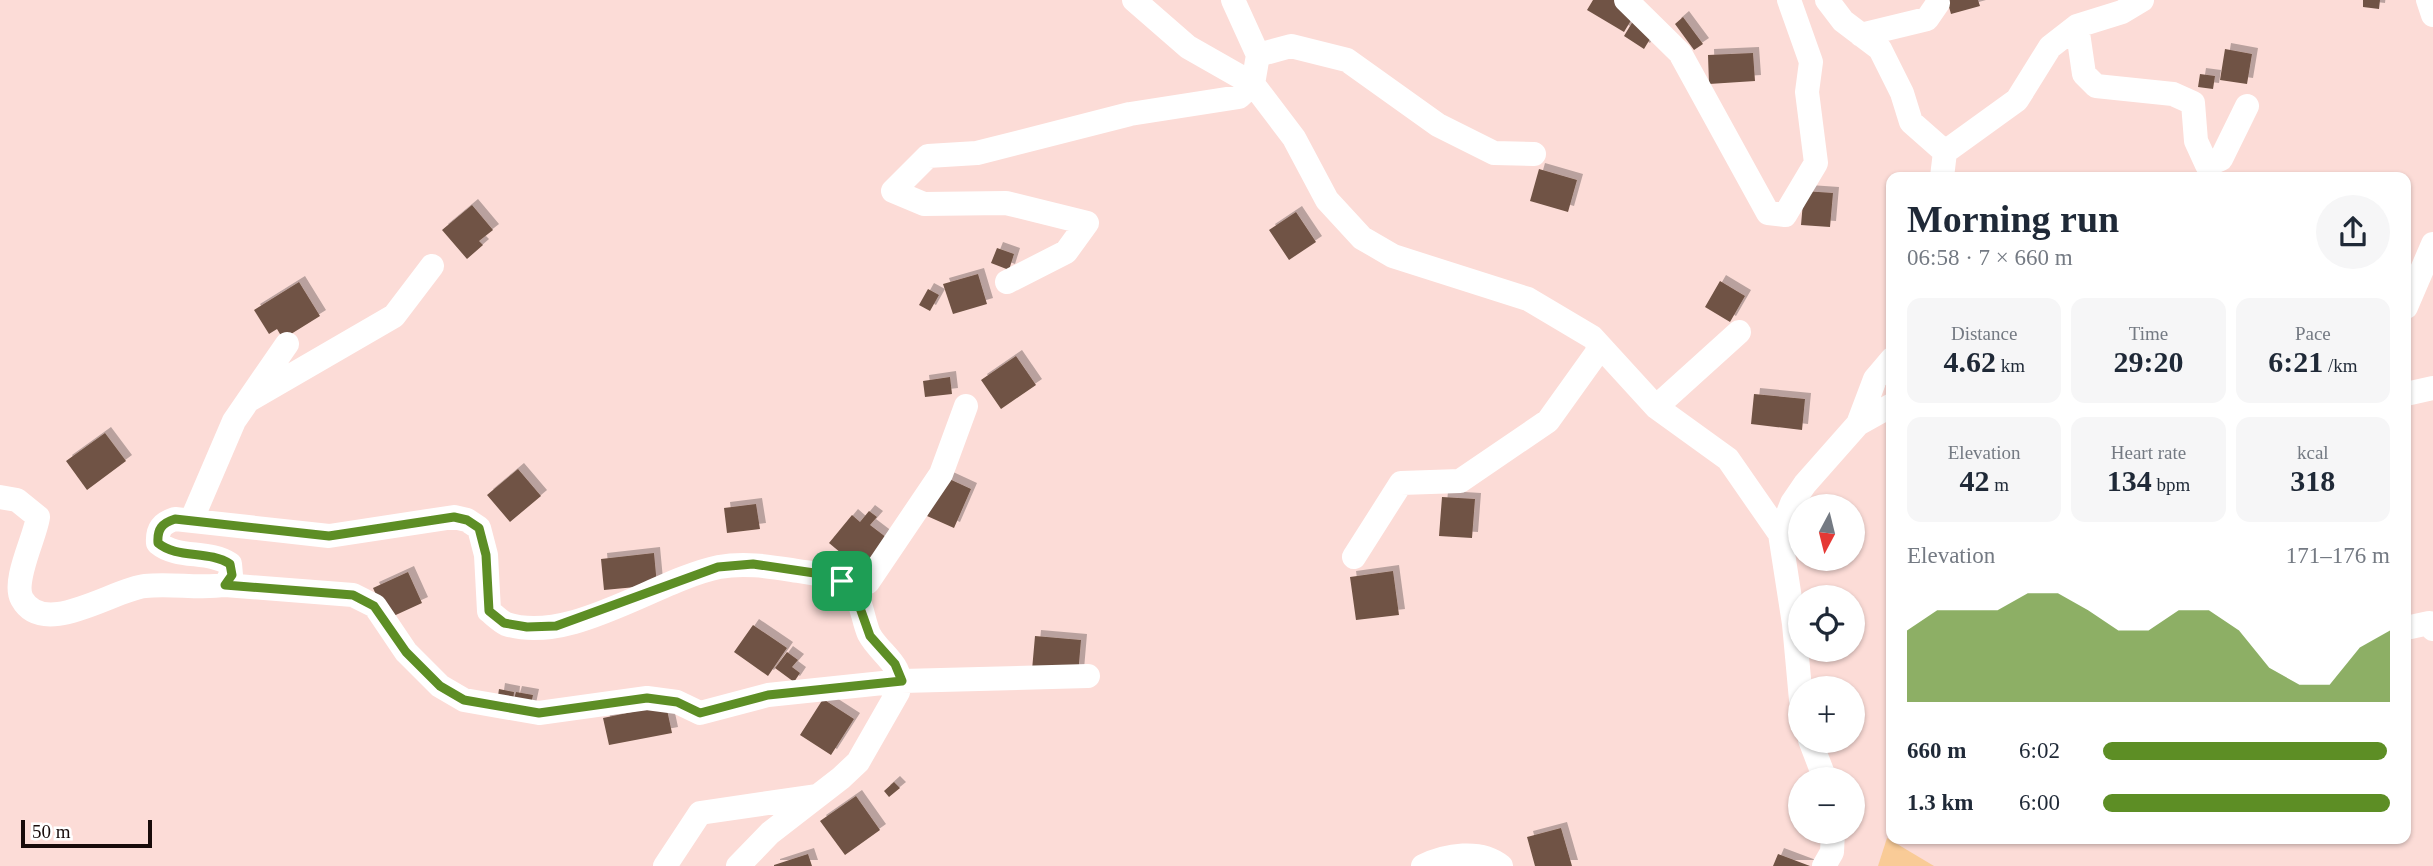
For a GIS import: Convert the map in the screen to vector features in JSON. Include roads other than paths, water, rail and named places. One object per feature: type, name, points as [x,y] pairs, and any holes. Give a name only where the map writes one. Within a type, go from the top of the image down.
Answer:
[{"type":"street","points":[[1134,0],[1188,47],[1253,84],[1294,138],[1327,200],[1362,239],[1394,256],[1528,299],[1592,338],[1656,407],[1728,459],[1780,534],[1799,676]]},
{"type":"street","points":[[1007,282],[1066,252],[1087,223],[1006,203],[924,204],[893,191],[928,156],[976,153],[1130,114],[1238,97],[1253,84],[1258,55],[1233,0]]},
{"type":"street","points":[[1626,0],[1680,53],[1768,214],[1785,215],[1816,163],[1807,92],[1811,62],[1789,0]]},
{"type":"street","points":[[1827,0],[1843,21],[1880,49],[1902,93],[1911,122],[1945,152]]},
{"type":"street","points":[[1943,172],[1945,152],[2017,100],[2050,47],[2077,26],[2122,12],[2142,0]]},
{"type":"street","points":[[2428,0],[2433,16]]},
{"type":"street","points":[[1861,35],[1927,19],[1938,3]]},
{"type":"street","points":[[2077,26],[2084,74],[2096,86],[2173,94],[2193,103],[2196,141],[2207,165],[2221,159],[2247,106]]},
{"type":"street","points":[[1258,55],[1291,46],[1347,60],[1438,125],[1493,153],[1534,154]]},
{"type":"street","points":[[2411,295],[2433,244]]},
{"type":"street","points":[[249,400],[394,316],[432,266]]},
{"type":"street","points":[[1656,407],[1739,332]]},
{"type":"street","points":[[192,519],[234,421],[287,344]]},
{"type":"street","points":[[1354,557],[1401,483],[1460,481],[1548,421],[1601,347]]},
{"type":"street","points":[[1858,424],[1875,379],[1886,366]]},
{"type":"street","points":[[2411,393],[2433,388]]},
{"type":"street","points":[[225,585],[232,575],[230,564],[220,557],[165,549],[158,543],[157,534],[162,525],[175,519],[192,519],[268,531],[329,536],[454,517],[467,520],[479,528],[486,555],[489,611],[504,623],[527,627],[556,626],[718,567],[753,564],[821,574],[842,581],[868,582],[941,474],[966,406]]},
{"type":"street","points":[[1780,534],[1792,503],[1805,484],[1858,424],[1886,408]]},
{"type":"street","points":[[0,497],[16,500],[38,517],[35,536],[18,581],[21,598],[33,610],[58,615],[144,586],[225,585],[353,595],[374,606],[406,652],[440,686],[464,700],[539,713],[647,698],[677,702],[700,713],[768,695],[902,681],[1088,676]]},
{"type":"street","points":[[842,581],[857,596],[870,636],[895,664],[902,681]]},
{"type":"street","points":[[2411,627],[2430,622],[2433,629]]},
{"type":"street","points":[[738,866],[770,833],[858,762],[902,681]]},
{"type":"street","points":[[665,866],[700,813],[816,796]]},
{"type":"street","points":[[1824,866],[1832,852],[1832,844]]},
{"type":"street","points":[[1423,866],[1444,857],[1471,856],[1502,866]]}]
